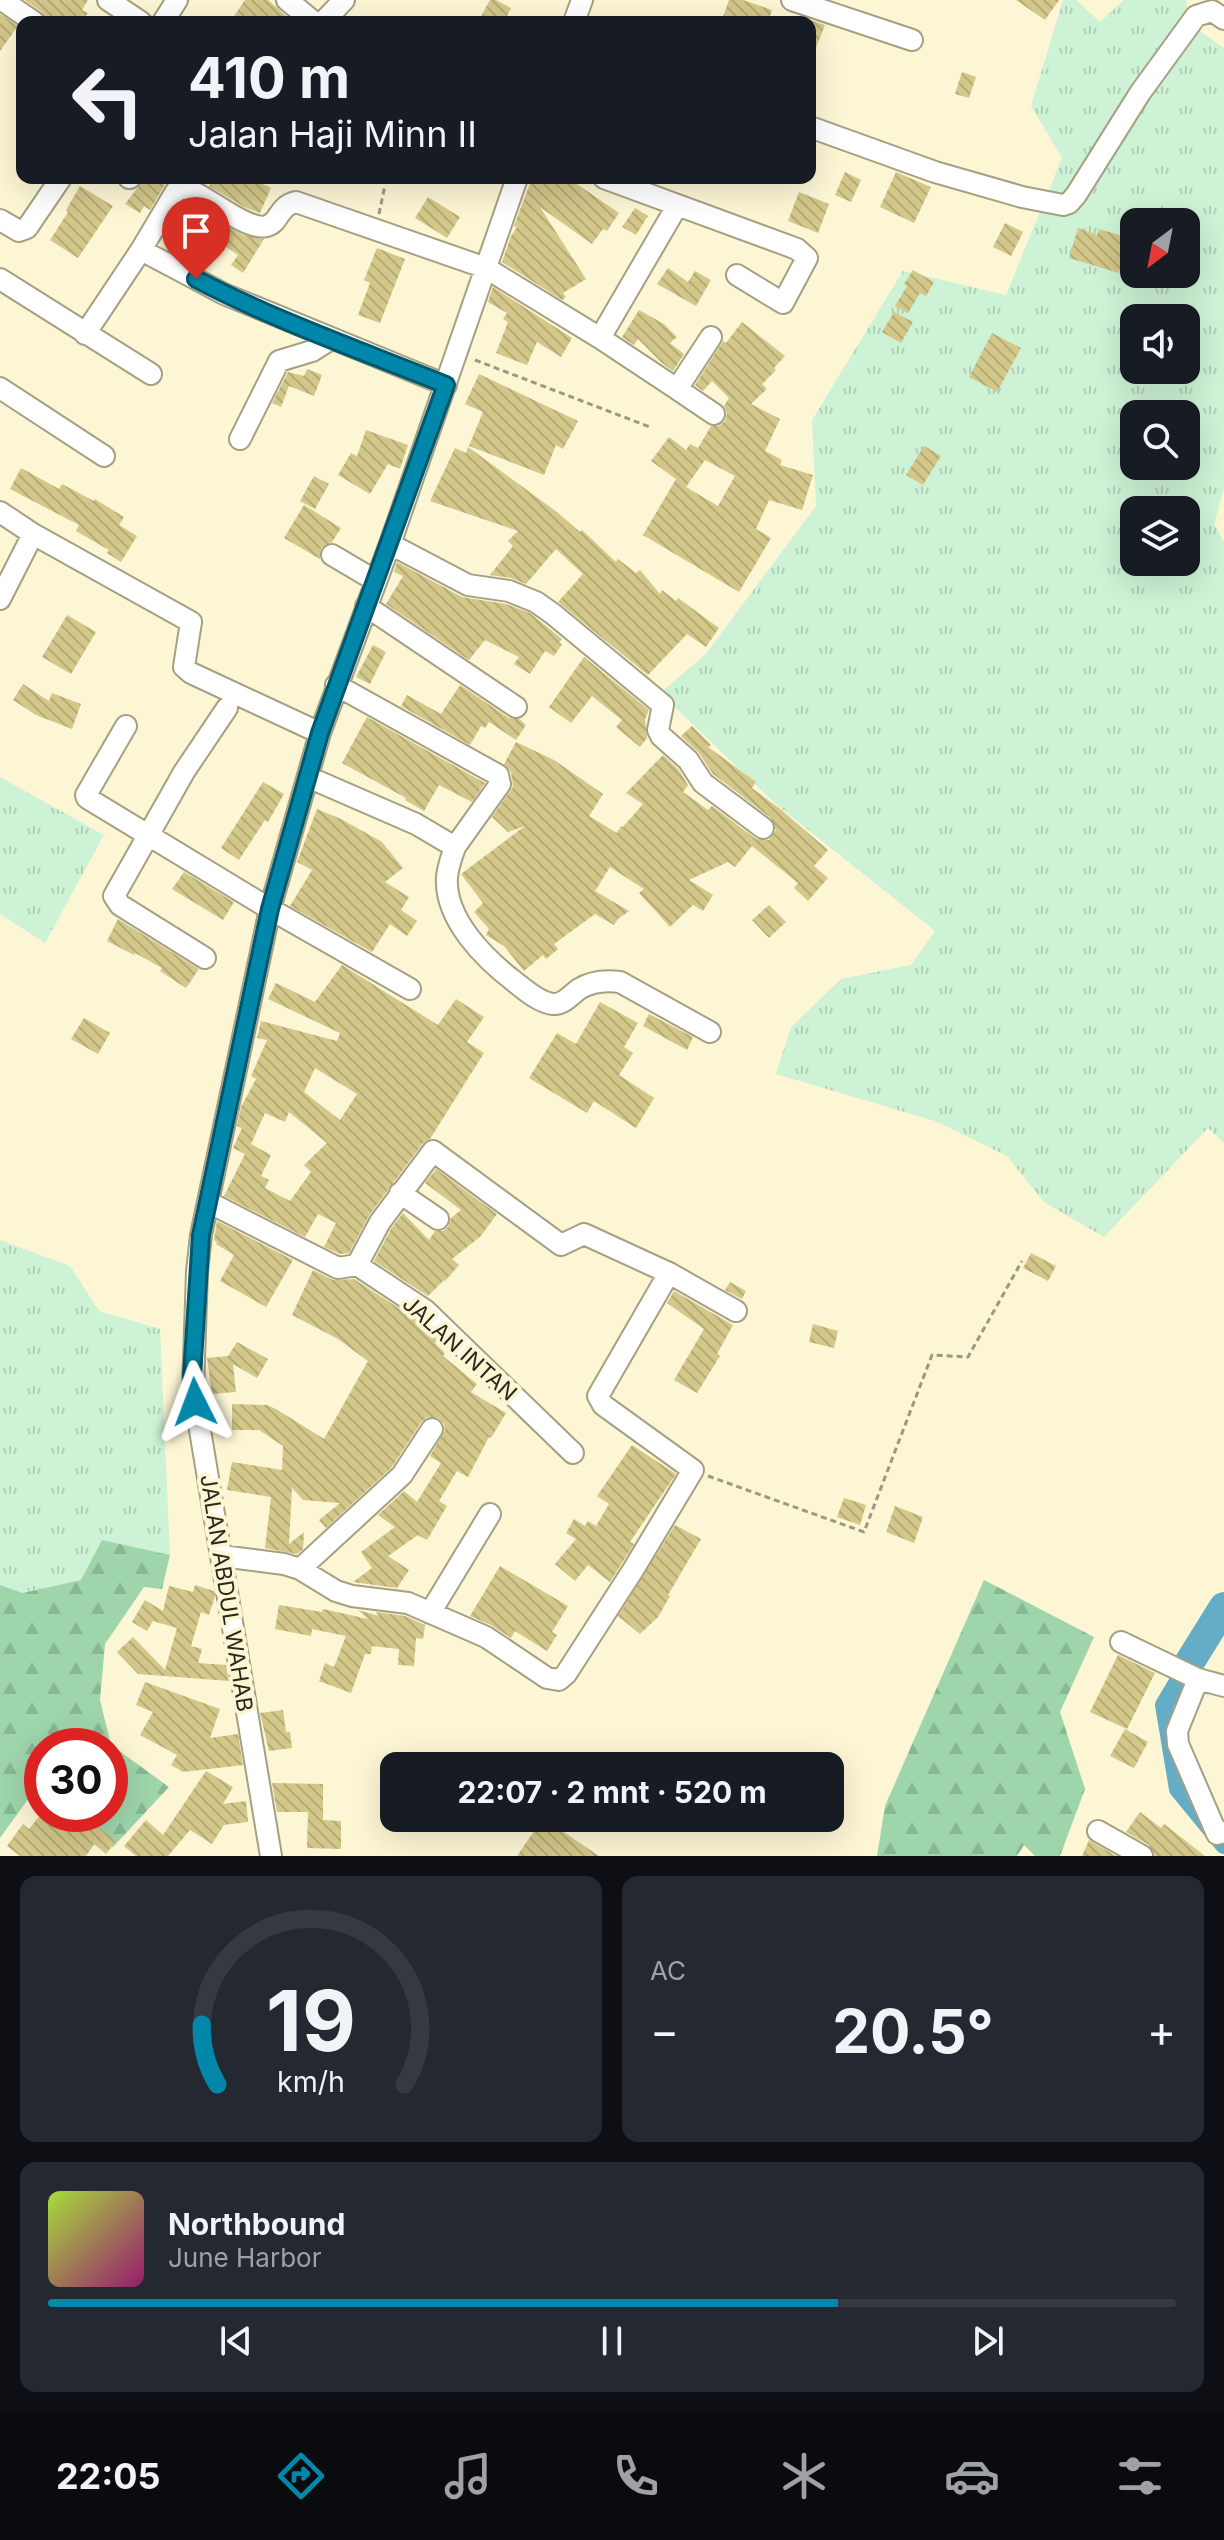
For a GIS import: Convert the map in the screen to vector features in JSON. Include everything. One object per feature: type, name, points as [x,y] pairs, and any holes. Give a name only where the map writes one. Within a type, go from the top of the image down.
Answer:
[{"type":"street","points":[[2,0],[25,16]]},
{"type":"street","points":[[108,0],[132,16]]},
{"type":"street","points":[[287,0],[307,16]]},
{"type":"street","points":[[329,16],[344,0]]},
{"type":"street","points":[[792,0],[912,40]]},
{"type":"street","points":[[816,129],[935,172],[1022,197],[1063,205],[1076,195],[1140,93],[1211,15]]},
{"type":"street","points":[[2,224],[19,231],[27,228],[57,184]]},
{"type":"street","name":"JALAN ABDUL WAHAB","points":[[271,1856],[193,1388],[197,1272],[208,1202],[270,909],[320,733],[390,544],[515,184]]},
{"type":"street","points":[[620,184],[797,249],[807,258],[783,303],[737,275]]},
{"type":"street","points":[[85,334],[176,191],[185,188],[237,217],[265,226],[284,207],[296,202],[486,268],[600,338],[714,414]]},
{"type":"street","points":[[600,338],[677,206]]},
{"type":"street","points":[[141,250],[224,294],[446,385]]},
{"type":"street","points":[[0,279],[151,374]]},
{"type":"street","points":[[677,389],[711,337]]},
{"type":"street","points":[[240,439],[279,361],[312,351],[331,339]]},
{"type":"street","points":[[0,388],[104,456]]},
{"type":"street","points":[[0,512],[33,534],[191,622],[184,660],[184,667],[191,673],[320,733]]},
{"type":"street","points":[[0,599],[33,534]]},
{"type":"street","points":[[390,544],[468,585],[509,591],[536,602],[553,614],[663,705],[658,730],[661,736],[688,760],[703,783],[763,828]]},
{"type":"street","points":[[332,555],[376,581]]},
{"type":"street","points":[[366,606],[516,707]]},
{"type":"street","points":[[336,685],[498,775],[500,784],[455,847],[447,879],[461,924],[495,965],[527,991],[552,1004],[560,1003],[590,984],[604,980],[620,982],[710,1032]]},
{"type":"street","points":[[205,958],[115,900],[115,890],[184,772],[227,708]]},
{"type":"street","points":[[126,726],[87,798],[410,989]]},
{"type":"street","points":[[308,777],[416,824],[455,847]]},
{"type":"street","points":[[357,1265],[380,1222],[433,1151],[561,1245],[584,1234],[669,1273],[736,1311]]},
{"type":"street","points":[[400,1193],[438,1219]]},
{"type":"street","name":"JALAN INTAN","points":[[208,1202],[338,1268],[357,1265],[425,1310],[573,1453]]},
{"type":"street","points":[[222,1556],[284,1564],[300,1569],[336,1591],[408,1603],[486,1637],[547,1678],[559,1680],[566,1674],[625,1583],[693,1470],[603,1405],[598,1396],[669,1273]]},
{"type":"street","points":[[300,1569],[402,1475],[432,1429]]},
{"type":"street","points":[[430,1613],[490,1514]]},
{"type":"street","points":[[1121,1642],[1198,1679],[1224,1686]]},
{"type":"street","points":[[1198,1679],[1177,1731],[1178,1744],[1217,1834],[1222,1833]]},
{"type":"street","points":[[1098,1831],[1142,1856]]},
{"type":"path","points":[[376,229],[385,185]]},
{"type":"path","points":[[457,352],[650,427]]},
{"type":"path","points":[[693,1470],[864,1532],[932,1355],[968,1357],[1022,1261]]},
{"type":"green space","points":[[1063,0],[1076,0],[1100,22],[1124,0],[1186,0],[1190,24],[1224,48],[1224,489],[1214,524],[1224,542],[1224,1143],[1208,1128],[1104,1237],[1044,1202],[1007,1156],[935,1121],[776,1074],[791,1027],[841,979],[911,965],[935,931],[777,805],[660,693],[705,655],[816,506],[812,420],[903,271],[1006,295],[1062,158],[1031,106]]},
{"type":"green space","points":[[0,777],[104,835],[45,943],[0,914]]},
{"type":"green space","points":[[0,1240],[70,1266],[99,1311],[160,1329],[170,1555],[102,1540],[81,1580],[23,1593],[0,1585]]},
{"type":"green space","points":[[102,1540],[170,1555],[162,1589],[144,1587],[105,1644],[100,1700],[107,1728],[24,1728],[24,1805],[0,1838],[0,1585],[23,1593],[81,1580]]},
{"type":"green space","points":[[984,1580],[1094,1637],[1060,1712],[1085,1789],[1060,1856],[1035,1856],[1024,1845],[1017,1856],[877,1856],[885,1806]]},
{"type":"green space","points":[[128,1757],[169,1787],[128,1831]]},
{"type":"green space","points":[[89,1832],[127,1832],[113,1847]]},
{"type":"building","points":[[25,0],[88,0],[82,10],[88,13],[86,16],[44,16]]},
{"type":"building","points":[[245,0],[268,0],[286,16],[234,16]]},
{"type":"building","points":[[490,0],[511,8],[507,16],[481,16]]},
{"type":"building","points":[[729,0],[743,0],[772,10],[770,16],[723,16]]},
{"type":"building","points":[[1016,0],[1059,0],[1045,20]]},
{"type":"building","points":[[0,14],[16,25],[16,29],[0,51]]},
{"type":"building","points":[[816,22],[825,25],[816,48]]},
{"type":"building","points":[[962,72],[976,77],[969,98],[955,94]]},
{"type":"building","points":[[845,172],[861,180],[851,202],[835,195]]},
{"type":"building","points":[[896,172],[931,187],[914,223],[880,207]]},
{"type":"building","points":[[140,184],[165,184],[150,210],[144,206],[140,213],[125,204]]},
{"type":"building","points":[[263,184],[271,188],[260,213],[209,186]]},
{"type":"building","points":[[530,184],[577,184],[619,213],[607,231],[603,229],[592,244],[540,207],[586,279],[563,293],[566,297],[562,300],[502,262],[517,227],[514,226]]},
{"type":"building","points":[[80,186],[113,206],[78,258],[50,240]]},
{"type":"building","points":[[799,192],[829,204],[818,233],[788,221]]},
{"type":"building","points":[[428,197],[460,217],[447,238],[415,218]]},
{"type":"building","points":[[194,207],[243,235],[264,239],[243,273],[231,265],[238,255],[186,220]]},
{"type":"building","points":[[635,208],[648,216],[636,235],[622,227]]},
{"type":"building","points":[[1005,223],[1023,232],[1011,256],[993,247]]},
{"type":"building","points":[[1078,228],[1097,235],[1099,229],[1120,235],[1119,273],[1069,258]]},
{"type":"building","points":[[377,248],[405,259],[380,323],[358,315],[370,283],[364,280]]},
{"type":"building","points":[[668,268],[688,282],[695,271],[711,280],[696,306],[657,284]]},
{"type":"building","points":[[913,270],[934,282],[926,296],[920,293],[908,313],[895,306]]},
{"type":"building","points":[[493,287],[572,338],[561,357],[537,342],[527,365],[496,353],[508,322],[503,319],[507,313],[488,302]]},
{"type":"building","points":[[639,310],[664,324],[677,337],[670,343],[684,354],[673,371],[638,339],[634,345],[622,337]]},
{"type":"building","points":[[894,312],[913,322],[901,343],[882,332]]},
{"type":"building","points":[[742,322],[785,356],[762,384],[767,389],[751,404],[780,419],[765,451],[782,460],[780,465],[813,475],[802,510],[769,500],[756,529],[771,538],[739,592],[643,535],[676,479],[651,461],[669,437],[686,450],[690,444],[698,448],[711,426],[719,426],[725,421],[727,414],[724,406],[729,398],[712,381],[703,391],[695,385],[723,341],[726,343]],"holes":[[[705,460],[735,476],[718,506],[686,487]]]},
{"type":"building","points":[[992,333],[1021,348],[997,392],[969,377]]},
{"type":"building","points":[[307,369],[322,375],[314,396],[289,386],[281,407],[272,403],[288,372],[304,376]]},
{"type":"building","points":[[479,374],[578,421],[563,449],[556,445],[544,475],[469,446],[483,412],[465,404]]},
{"type":"building","points":[[366,430],[408,445],[400,469],[388,464],[370,494],[338,475],[351,453],[357,456]]},
{"type":"building","points":[[924,446],[941,456],[923,485],[906,475]]},
{"type":"building","points":[[468,447],[580,532],[582,530],[616,562],[618,559],[636,573],[640,570],[660,594],[662,590],[676,601],[678,598],[719,628],[706,647],[687,634],[648,675],[558,602],[583,574],[556,549],[526,584],[490,575],[513,546],[508,541],[518,531],[430,501],[455,448],[466,453]]},
{"type":"building","points":[[21,468],[59,489],[62,484],[95,499],[124,517],[119,525],[137,536],[121,562],[107,553],[109,550],[76,531],[79,525],[10,489]]},
{"type":"building","points":[[314,476],[329,484],[315,509],[300,501]]},
{"type":"building","points":[[304,505],[341,528],[332,542],[321,548],[320,559],[284,538]]},
{"type":"building","points":[[397,562],[462,597],[506,604],[530,613],[562,639],[559,643],[562,644],[554,656],[545,651],[530,674],[514,664],[519,657],[485,640],[469,660],[386,604],[403,576],[394,572]]},
{"type":"building","points":[[67,615],[96,632],[71,674],[42,657]]},
{"type":"building","points":[[373,645],[386,652],[370,684],[356,677]]},
{"type":"building","points":[[584,657],[649,710],[645,719],[647,738],[640,747],[616,727],[622,720],[592,696],[571,723],[549,707]]},
{"type":"building","points":[[23,684],[49,701],[52,693],[81,704],[72,729],[36,715],[13,700]]},
{"type":"building","points":[[460,685],[509,718],[519,719],[526,725],[516,740],[489,722],[485,728],[481,726],[470,745],[401,706],[407,695],[441,714]]},
{"type":"building","points":[[367,717],[485,783],[472,802],[439,785],[424,811],[342,763]]},
{"type":"building","points":[[692,726],[711,745],[708,747],[756,782],[752,788],[828,850],[814,866],[828,878],[808,901],[794,888],[798,883],[752,846],[735,867],[728,862],[689,880],[713,895],[703,911],[693,905],[670,927],[639,893],[644,889],[610,867],[595,891],[629,911],[614,925],[595,914],[554,944],[558,949],[546,959],[543,955],[524,971],[504,946],[486,935],[489,929],[474,912],[483,903],[461,874],[525,826],[508,832],[492,817],[513,787],[511,772],[504,764],[516,742],[554,760],[603,794],[589,816],[617,833],[643,804],[626,793],[663,755],[678,769],[688,785],[683,792],[708,810],[712,806],[756,839],[769,840],[776,830],[771,818],[713,774],[699,753],[681,736]]},
{"type":"building","points":[[263,782],[284,794],[268,822],[265,820],[239,860],[221,848]]},
{"type":"building","points":[[317,809],[382,842],[403,868],[385,882],[409,897],[401,910],[417,921],[407,936],[390,924],[372,952],[290,906],[312,870],[297,862]]},
{"type":"building","points":[[184,872],[234,902],[223,920],[172,889]]},
{"type":"building","points":[[769,905],[786,922],[769,938],[752,920]]},
{"type":"building","points":[[118,919],[199,969],[186,988],[160,971],[162,968],[107,941]]},
{"type":"building","points":[[342,965],[438,1025],[456,999],[484,1017],[467,1042],[484,1053],[430,1139],[423,1143],[370,1214],[349,1253],[340,1254],[324,1247],[336,1223],[318,1214],[305,1237],[224,1196],[245,1154],[233,1148],[242,1128],[237,1126],[241,1107],[256,1079],[251,1076],[267,1040],[257,1038],[261,1021],[337,1041],[340,1033],[268,999],[276,983],[315,1002]],"holes":[[[315,1068],[357,1094],[340,1120],[304,1092]],[[289,1112],[327,1143],[304,1165],[311,1172],[290,1201],[265,1188],[269,1180],[261,1176],[271,1155],[251,1144],[265,1113],[285,1122]]]},
{"type":"building","points":[[600,1002],[638,1023],[624,1047],[633,1053],[619,1075],[654,1098],[636,1128],[594,1101],[587,1113],[529,1078],[557,1033],[576,1044]]},
{"type":"building","points":[[649,1014],[693,1037],[687,1050],[643,1026]]},
{"type":"building","points":[[84,1018],[110,1033],[98,1054],[71,1039]]},
{"type":"building","points":[[436,1169],[497,1214],[481,1236],[452,1259],[459,1265],[428,1296],[374,1261],[403,1213],[429,1240],[435,1231],[448,1227],[451,1218],[461,1210],[425,1183]]},
{"type":"building","points":[[217,1221],[293,1260],[266,1307],[220,1281],[234,1255],[214,1240]]},
{"type":"building","points":[[1031,1253],[1056,1266],[1048,1281],[1023,1268]]},
{"type":"building","points":[[313,1270],[333,1280],[354,1279],[417,1320],[437,1340],[435,1343],[445,1353],[443,1356],[477,1384],[471,1392],[506,1413],[468,1477],[457,1471],[439,1501],[447,1506],[427,1540],[418,1535],[388,1556],[409,1570],[397,1588],[353,1582],[372,1568],[361,1552],[395,1527],[378,1515],[404,1491],[417,1502],[441,1463],[430,1456],[445,1430],[438,1418],[427,1417],[422,1421],[392,1467],[326,1528],[319,1520],[340,1503],[303,1500],[292,1488],[289,1544],[304,1532],[303,1549],[297,1554],[265,1548],[271,1497],[227,1490],[232,1462],[282,1470],[283,1446],[259,1430],[232,1430],[232,1404],[267,1405],[324,1439],[368,1361],[338,1339],[292,1315]]},
{"type":"building","points":[[730,1282],[746,1291],[742,1299],[725,1290]]},
{"type":"building","points":[[674,1291],[733,1325],[717,1354],[720,1356],[697,1393],[674,1380],[704,1329],[667,1303]]},
{"type":"building","points":[[813,1324],[838,1331],[834,1348],[809,1342]]},
{"type":"building","points":[[237,1342],[268,1359],[257,1378],[233,1364],[236,1392],[212,1394],[207,1358],[228,1356]]},
{"type":"building","points":[[632,1445],[676,1474],[630,1542],[634,1544],[610,1582],[588,1565],[575,1581],[555,1564],[576,1539],[566,1533],[574,1519],[585,1526],[588,1521],[596,1526],[609,1504],[597,1496]]},
{"type":"building","points":[[844,1498],[866,1505],[860,1525],[837,1517]]},
{"type":"building","points":[[895,1506],[923,1517],[914,1543],[886,1532]]},
{"type":"building","points":[[675,1525],[701,1539],[658,1617],[640,1634],[618,1616]]},
{"type":"building","points":[[500,1566],[568,1606],[552,1632],[557,1635],[547,1651],[515,1631],[511,1638],[470,1616]]},
{"type":"building","points":[[195,1585],[214,1591],[215,1596],[209,1615],[201,1612],[191,1646],[202,1649],[198,1663],[226,1665],[229,1681],[138,1674],[117,1652],[133,1637],[165,1670],[177,1628],[153,1621],[147,1631],[132,1622],[145,1600],[163,1611],[169,1586],[193,1592]]},
{"type":"building","points":[[279,1605],[322,1612],[323,1609],[368,1619],[358,1610],[379,1616],[376,1612],[405,1616],[425,1625],[423,1639],[416,1638],[414,1666],[398,1665],[399,1649],[372,1646],[371,1654],[365,1654],[351,1693],[319,1681],[325,1663],[334,1667],[346,1636],[312,1629],[311,1636],[275,1629]]},
{"type":"building","points":[[1118,1655],[1155,1673],[1127,1729],[1090,1712]]},
{"type":"building","points":[[145,1682],[220,1709],[210,1738],[238,1734],[243,1765],[183,1772],[171,1765],[177,1755],[140,1735],[153,1712],[136,1705]]},
{"type":"building","points":[[283,1710],[292,1748],[269,1751],[260,1713]]},
{"type":"building","points":[[1125,1729],[1148,1742],[1134,1768],[1110,1756]]},
{"type":"building","points":[[206,1771],[233,1787],[223,1804],[246,1801],[248,1822],[224,1825],[212,1844],[190,1830],[168,1856],[136,1856],[124,1846],[146,1820],[163,1835]]},
{"type":"building","points":[[272,1783],[323,1784],[323,1820],[341,1821],[341,1849],[307,1848],[308,1812],[277,1812]]},
{"type":"building","points":[[1140,1812],[1161,1828],[1164,1824],[1205,1856],[1155,1856],[1149,1845],[1126,1832]]},
{"type":"building","points":[[23,1824],[24,1832],[104,1832],[116,1841],[106,1854],[94,1844],[86,1856],[20,1856],[7,1846]]},
{"type":"building","points":[[533,1832],[564,1832],[599,1856],[517,1856]]},
{"type":"building","points":[[1089,1840],[1092,1842],[1116,1856],[1082,1856]]},
{"type":"waterway","points":[[1186,1668],[1224,1607]]},
{"type":"waterway","points":[[1179,1680],[1164,1705],[1178,1789],[1224,1845]]},
{"type":"route","points":[[195,1402],[192,1376],[201,1235],[270,909],[336,685],[446,385],[224,294],[196,279]]}]
